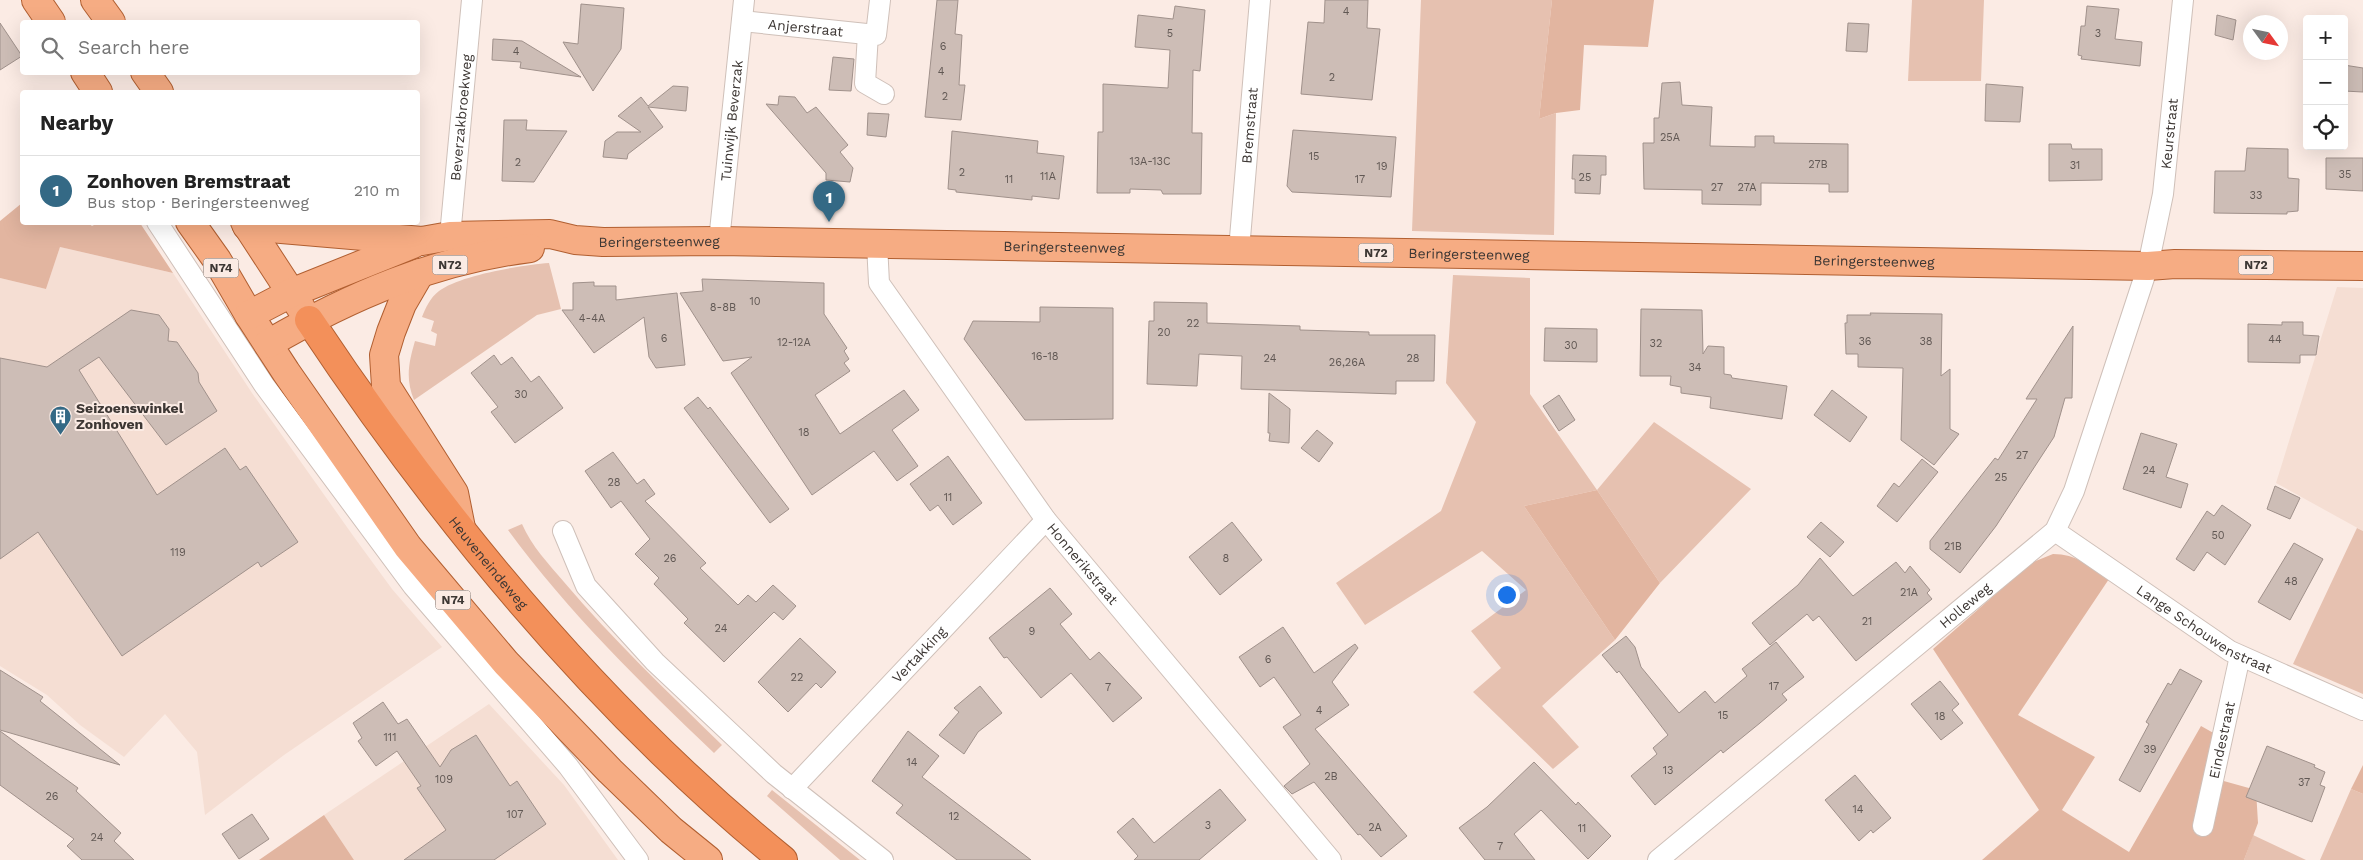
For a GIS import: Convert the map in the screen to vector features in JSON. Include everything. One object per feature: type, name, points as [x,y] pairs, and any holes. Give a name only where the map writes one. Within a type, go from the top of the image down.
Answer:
[{"type":"highway","name":"Heuveneindeweg","points":[[309,320],[412,466],[548,635],[706,793],[784,860]]},
{"type":"main road","points":[[36,0],[50,20]]},
{"type":"main road","points":[[95,0],[110,20]]},
{"type":"main road","points":[[87,75],[97,90]]},
{"type":"main road","points":[[147,75],[158,90]]},
{"type":"main road","name":"N74","points":[[192,225],[217,260],[249,316],[408,547],[506,663],[610,771],[671,830],[708,860]]},
{"type":"main road","name":"Heuveneindeweg","points":[[247,225],[309,320]]},
{"type":"main road","name":"Beringersteenweg","points":[[256,225],[422,241],[450,236],[550,234],[575,240],[603,242],[719,241],[2148,266],[2175,264],[2363,266]]},
{"type":"main road","name":"Beringersteenweg","points":[[268,344],[309,320],[364,293],[420,273],[500,252],[575,240]]},
{"type":"main road","points":[[249,316],[291,293],[422,241]]},
{"type":"main road","points":[[420,273],[402,304],[384,355],[386,386],[454,493],[461,528]]},
{"type":"street","name":"Beverzakbroekweg","points":[[450,236],[472,0]]},
{"type":"street","name":"Tuinwijk Beverzak","points":[[719,241],[744,0]]},
{"type":"street","points":[[880,0],[876,35],[868,34],[865,83],[884,94]]},
{"type":"street","name":"Bremstraat","points":[[1238,250],[1260,0]]},
{"type":"street","name":"Keurstraat","points":[[2148,266],[2163,194],[2183,0]]},
{"type":"street","name":"Anjerstraat","points":[[742,21],[868,34]]},
{"type":"street","points":[[159,225],[264,385],[413,586],[568,766],[638,860]]},
{"type":"street","name":"Honnerikstraat","points":[[877,244],[879,283],[1046,520],[1331,860]]},
{"type":"street","name":"Holleweg","points":[[1658,860],[2055,531],[2074,491],[2148,266]]},
{"type":"street","name":"Vertakking","points":[[792,789],[1046,520]]},
{"type":"street","points":[[563,531],[586,586],[655,662],[792,789],[884,860]]},
{"type":"street","name":"Lange Schouwenstraat","points":[[2055,531],[2230,651],[2363,710]]},
{"type":"street","name":"Eindestraat","points":[[2203,826],[2240,656]]},
{"type":"shaded area","points":[[1421,0],[1552,0],[1539,119],[1556,113],[1554,235],[1412,231]]},
{"type":"shaded area","points":[[1552,0],[1654,0],[1648,47],[1584,45],[1580,110],[1556,113],[1539,119]]},
{"type":"shaded area","points":[[1912,0],[1984,0],[1981,81],[1908,81]]},
{"type":"shaded area","points":[[20,205],[20,225],[141,225],[173,273],[60,247],[46,289],[0,278],[0,221]]},
{"type":"shaded area","points":[[60,247],[173,273],[252,393],[354,537],[392,589],[442,647],[284,755],[205,815],[197,752],[165,714],[124,757],[80,725],[47,695],[0,666],[0,278],[46,289]]},
{"type":"shaded area","points":[[549,263],[561,309],[537,315],[414,400],[409,377],[411,356],[415,341],[435,346],[437,334],[431,331],[434,321],[422,317],[436,294],[449,285],[461,280],[523,266]]},
{"type":"shaded area","points":[[1453,275],[1530,278],[1530,394],[1597,490],[1524,506],[1615,640],[1542,706],[1579,747],[1553,769],[1473,692],[1501,668],[1471,631],[1526,590],[1482,551],[1365,625],[1336,583],[1441,511],[1476,422],[1446,383]]},
{"type":"shaded area","points":[[2337,287],[2363,288],[2363,531],[2276,483]]},
{"type":"shaded area","points":[[1654,422],[1751,489],[1660,583],[1597,490]]},
{"type":"shaded area","points":[[1597,490],[1660,583],[1615,640],[1524,506]]},
{"type":"shaded area","points":[[522,524],[541,554],[602,624],[722,745],[714,753],[606,646],[555,590],[508,530]]},
{"type":"shaded area","points":[[2357,528],[2363,531],[2363,694],[2293,664]]},
{"type":"shaded area","points":[[2053,554],[2076,558],[2109,579],[2018,715],[2095,757],[2062,810],[2129,852],[2201,726],[2226,740],[2213,778],[2256,790],[2258,823],[2244,860],[1982,860],[2039,810],[1933,649],[2031,563]]},
{"type":"shaded area","points":[[489,704],[564,785],[618,860],[354,860],[324,815]]},
{"type":"shaded area","points":[[2363,765],[2363,794],[2351,789]]},
{"type":"shaded area","points":[[2351,789],[2363,794],[2363,860],[2320,860]]},
{"type":"shaded area","points":[[772,790],[860,860],[840,860],[767,796]]},
{"type":"shaded area","points":[[324,815],[354,860],[259,860]]},
{"type":"shaded area","points":[[2253,835],[2306,860],[2244,860]]},
{"type":"building","points":[[937,0],[958,0],[955,34],[962,35],[959,85],[965,85],[961,120],[925,117]]},
{"type":"building","points":[[1325,0],[1368,0],[1367,28],[1380,29],[1372,100],[1301,94],[1308,22],[1324,23]]},
{"type":"building","points":[[581,4],[624,8],[621,49],[593,91],[563,42],[578,44]]},
{"type":"building","points":[[1175,6],[1205,10],[1200,71],[1193,70],[1192,133],[1202,133],[1201,194],[1163,194],[1161,190],[1130,189],[1130,193],[1097,193],[1098,132],[1103,132],[1103,84],[1168,88],[1170,50],[1135,47],[1138,15],[1173,19]]},
{"type":"building","points":[[2087,6],[2119,9],[2115,39],[2142,42],[2140,66],[2081,59],[2082,56],[2078,55],[2081,26],[2085,26]]},
{"type":"building","points":[[2217,15],[2236,20],[2233,40],[2215,35]]},
{"type":"building","points":[[0,23],[20,53],[20,57],[0,70]]},
{"type":"building","points":[[1848,23],[1869,24],[1867,52],[1846,51]]},
{"type":"building","points":[[493,39],[522,41],[581,77],[520,68],[521,62],[492,60]]},
{"type":"building","points":[[833,57],[854,59],[851,91],[829,90]]},
{"type":"building","points":[[2348,66],[2363,68],[2363,92],[2348,91]]},
{"type":"building","points":[[1680,82],[1682,105],[1712,107],[1710,146],[1755,147],[1755,136],[1774,136],[1774,143],[1848,144],[1848,192],[1829,192],[1829,184],[1761,183],[1761,205],[1702,204],[1702,190],[1644,189],[1643,143],[1654,143],[1654,118],[1659,118],[1662,83]]},
{"type":"building","points":[[1986,84],[2023,87],[2020,122],[1985,121]]},
{"type":"building","points":[[673,86],[688,87],[686,111],[648,107],[663,127],[628,154],[627,159],[603,157],[605,141],[617,132],[641,132],[618,116],[641,97],[648,106]]},
{"type":"building","points":[[779,96],[795,97],[807,113],[816,107],[848,145],[840,152],[853,168],[850,182],[826,180],[826,173],[766,104],[778,105]]},
{"type":"building","points":[[868,113],[889,114],[886,137],[867,135]]},
{"type":"building","points":[[504,120],[527,120],[526,130],[567,131],[534,182],[502,181]]},
{"type":"building","points":[[1293,130],[1396,137],[1391,197],[1292,192],[1287,186]]},
{"type":"building","points":[[952,131],[1038,141],[1037,153],[1064,156],[1059,199],[1032,196],[1032,200],[956,192],[956,190],[948,189]]},
{"type":"building","points":[[2049,144],[2071,144],[2072,149],[2102,149],[2102,180],[2049,181]]},
{"type":"building","points":[[2247,148],[2288,149],[2288,178],[2299,179],[2298,211],[2287,212],[2287,214],[2214,213],[2215,171],[2245,171]]},
{"type":"building","points":[[1573,155],[1606,156],[1606,175],[1601,175],[1600,194],[1575,193],[1575,179],[1572,179]]},
{"type":"building","points":[[2326,158],[2363,158],[2363,191],[2326,189]]},
{"type":"building","points":[[702,279],[824,283],[824,314],[847,348],[844,351],[849,359],[844,363],[850,371],[815,395],[840,434],[904,390],[919,410],[892,430],[918,466],[897,481],[874,451],[812,495],[731,373],[752,357],[723,361],[680,293],[703,291]]},
{"type":"building","points":[[594,282],[594,286],[616,286],[616,300],[677,293],[685,365],[656,368],[649,357],[644,317],[594,353],[562,310],[573,310],[573,283]]},
{"type":"building","points":[[1154,302],[1207,303],[1207,323],[1300,326],[1300,330],[1369,332],[1369,335],[1435,335],[1434,381],[1396,381],[1396,394],[1241,389],[1242,356],[1199,354],[1197,386],[1147,384],[1149,321],[1154,321]]},
{"type":"building","points":[[1040,307],[1113,308],[1113,419],[1025,420],[964,339],[973,321],[1040,322]]},
{"type":"building","points":[[1641,309],[1702,310],[1703,354],[1708,346],[1724,347],[1724,374],[1731,375],[1732,378],[1787,386],[1782,419],[1710,408],[1711,397],[1681,393],[1681,387],[1670,385],[1671,376],[1640,376]]},
{"type":"building","points":[[131,310],[159,315],[169,329],[168,341],[177,342],[198,373],[199,382],[217,411],[166,445],[99,357],[79,370],[157,495],[225,448],[240,470],[246,466],[298,542],[261,567],[258,562],[122,656],[38,532],[0,559],[0,358],[47,367]]},
{"type":"building","points":[[1870,313],[1942,314],[1941,376],[1950,369],[1950,429],[1959,434],[1934,465],[1901,440],[1903,368],[1858,367],[1858,354],[1846,354],[1845,323],[1847,323],[1847,315],[1871,315]]},
{"type":"building","points":[[2282,322],[2303,322],[2303,335],[2319,336],[2316,355],[2300,355],[2300,363],[2248,362],[2248,324],[2282,325]]},
{"type":"building","points":[[2073,326],[2072,398],[2065,398],[2054,437],[1996,526],[1960,573],[1930,549],[1930,541],[1995,458],[1998,460],[2037,399],[2026,399]]},
{"type":"building","points":[[1545,328],[1597,329],[1597,362],[1544,361]]},
{"type":"building","points":[[494,355],[501,365],[512,357],[531,382],[539,376],[563,408],[515,443],[491,412],[498,407],[471,373]]},
{"type":"building","points":[[1832,390],[1867,417],[1850,442],[1814,415]]},
{"type":"building","points":[[1269,393],[1290,409],[1289,443],[1269,441]]},
{"type":"building","points":[[1559,395],[1575,420],[1559,431],[1543,406]]},
{"type":"building","points":[[698,397],[708,409],[710,407],[789,509],[770,523],[684,408]]},
{"type":"building","points":[[1317,430],[1333,443],[1319,462],[1301,448]]},
{"type":"building","points":[[2141,433],[2177,444],[2166,477],[2188,484],[2181,508],[2123,489]]},
{"type":"building","points":[[613,452],[637,484],[644,479],[655,494],[645,501],[706,563],[700,568],[738,605],[748,595],[756,602],[773,585],[796,606],[783,620],[774,612],[724,662],[684,623],[688,619],[654,584],[659,578],[635,554],[650,539],[621,501],[611,508],[585,471]]},
{"type":"building","points":[[948,456],[982,503],[953,525],[938,505],[930,511],[910,484]]},
{"type":"building","points":[[1922,459],[1938,472],[1897,522],[1877,506],[1894,483],[1899,487]]},
{"type":"building","points":[[2275,486],[2300,498],[2290,519],[2267,509]]},
{"type":"building","points":[[2222,505],[2251,525],[2225,565],[2207,552],[2194,571],[2176,559],[2207,511],[2214,516]]},
{"type":"building","points":[[1232,522],[1262,560],[1220,595],[1189,557]]},
{"type":"building","points":[[1821,522],[1844,542],[1830,557],[1807,537]]},
{"type":"building","points":[[2294,543],[2323,559],[2290,620],[2258,602]]},
{"type":"building","points":[[1820,558],[1853,596],[1896,562],[1905,573],[1910,566],[1930,590],[1927,593],[1932,599],[1856,661],[1819,616],[1813,621],[1807,614],[1770,645],[1752,623],[1798,585]]},
{"type":"building","points":[[1050,588],[1072,614],[1060,624],[1090,660],[1099,652],[1142,698],[1113,722],[1071,673],[1041,698],[1007,657],[1004,658],[989,638]]},
{"type":"building","points":[[1283,627],[1314,673],[1355,644],[1358,648],[1332,682],[1349,705],[1315,729],[1407,836],[1381,857],[1360,834],[1358,835],[1314,782],[1292,794],[1284,786],[1310,764],[1283,727],[1301,715],[1274,677],[1260,687],[1239,657]]},
{"type":"building","points":[[1626,636],[1635,647],[1641,667],[1679,713],[1705,691],[1715,703],[1747,676],[1742,669],[1776,642],[1804,677],[1782,694],[1787,700],[1723,753],[1721,750],[1655,805],[1631,776],[1657,754],[1653,748],[1668,735],[1619,671],[1617,673],[1602,655]]},
{"type":"building","points":[[800,638],[836,672],[821,688],[816,683],[788,712],[758,682]]},
{"type":"building","points":[[2180,669],[2202,681],[2140,792],[2119,780],[2149,724],[2146,722],[2168,683],[2171,685]]},
{"type":"building","points":[[0,670],[43,697],[40,701],[120,765],[0,730]]},
{"type":"building","points":[[1940,681],[1959,704],[1952,710],[1963,723],[1941,740],[1911,704]]},
{"type":"building","points":[[980,686],[1002,713],[978,732],[964,754],[939,735],[959,712],[954,708]]},
{"type":"building","points":[[383,702],[398,724],[407,719],[440,767],[451,750],[476,735],[510,786],[517,781],[546,824],[494,860],[404,860],[446,830],[417,788],[421,786],[397,751],[376,766],[358,741],[362,738],[353,723]]},
{"type":"building","points":[[0,731],[78,788],[76,791],[121,833],[114,841],[134,860],[82,860],[67,846],[74,839],[0,785]]},
{"type":"building","points":[[908,731],[939,756],[922,777],[1031,860],[957,860],[896,813],[903,805],[872,781]]},
{"type":"building","points":[[2267,746],[2315,765],[2314,767],[2325,772],[2320,785],[2325,787],[2312,822],[2246,797]]},
{"type":"building","points":[[1534,762],[1576,805],[1578,802],[1611,836],[1588,859],[1541,810],[1514,834],[1535,860],[1485,860],[1459,828],[1487,807]]},
{"type":"building","points":[[1855,775],[1891,818],[1873,833],[1871,830],[1859,841],[1825,800]]},
{"type":"building","points":[[1220,789],[1246,820],[1199,860],[1134,860],[1138,856],[1117,832],[1133,818],[1154,843]]},
{"type":"building","points":[[252,814],[269,839],[239,859],[222,834]]},
{"type":"place","name":"Zonhoven Bremstraat","points":[[829,222]]},
{"type":"place","name":"Seizoenswinkel Zonhoven","points":[[60,435]]}]
